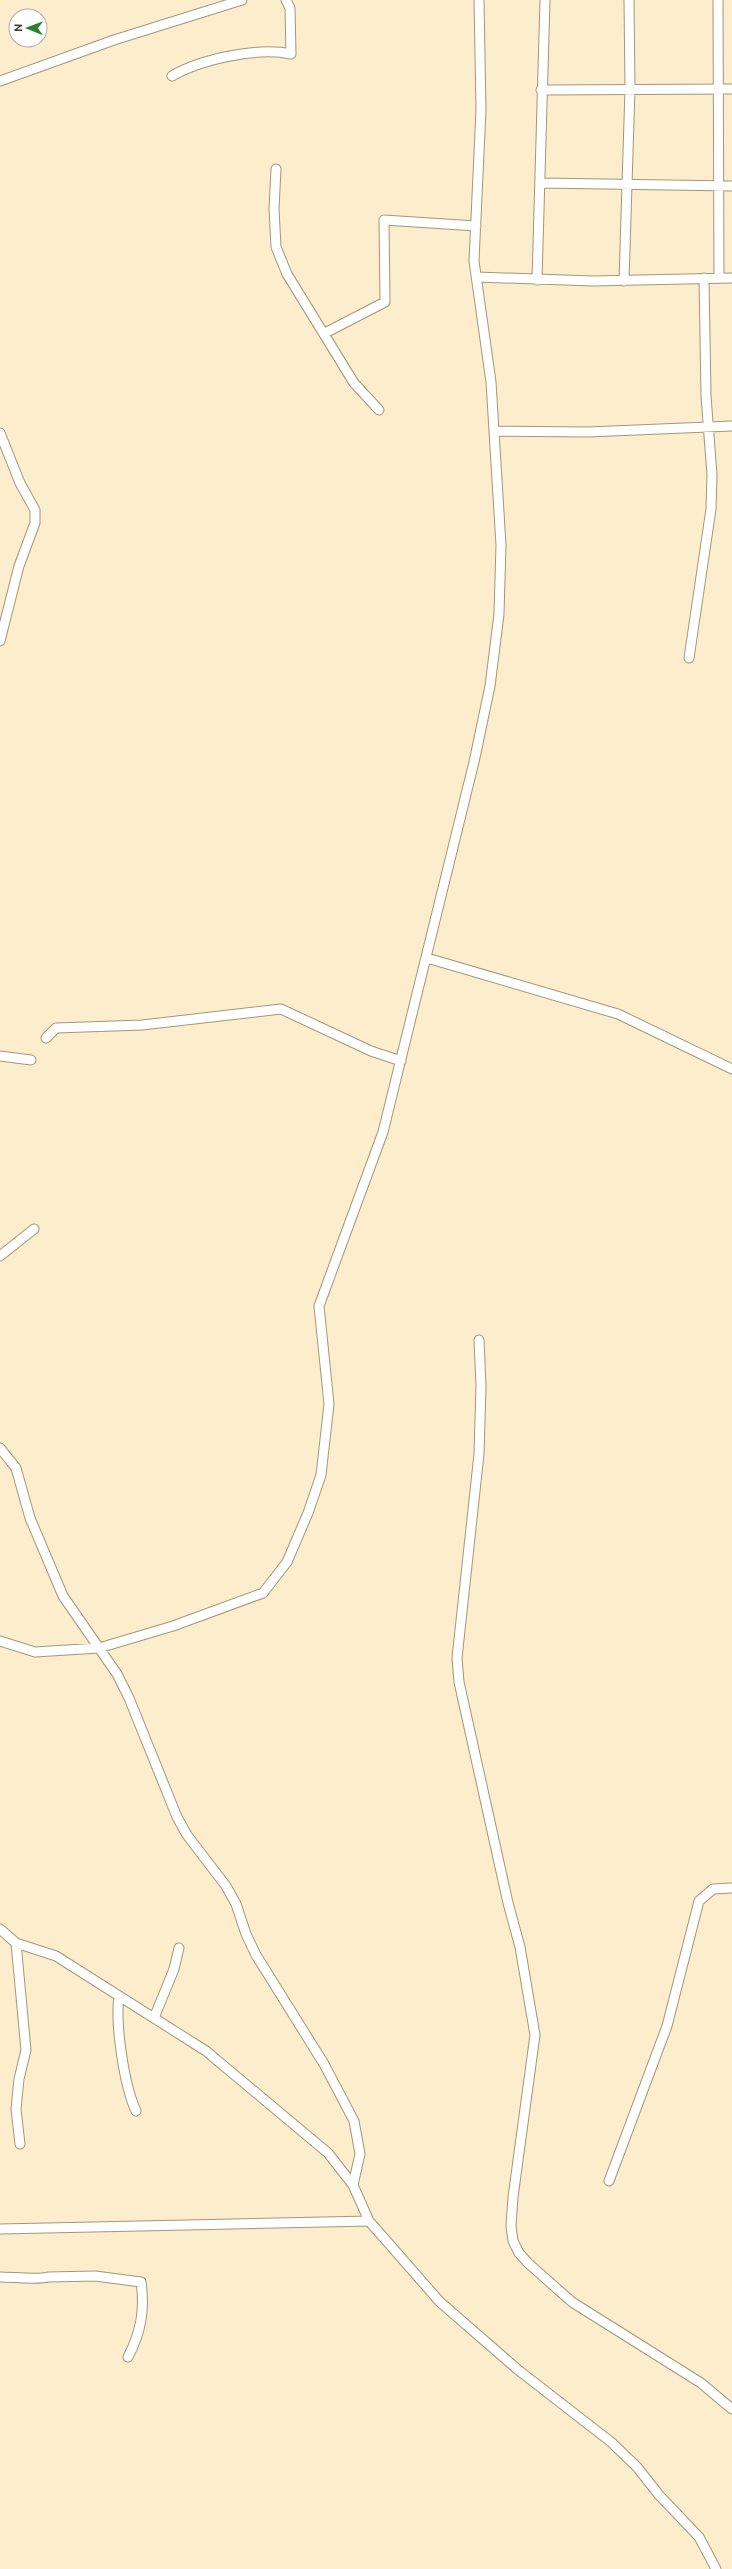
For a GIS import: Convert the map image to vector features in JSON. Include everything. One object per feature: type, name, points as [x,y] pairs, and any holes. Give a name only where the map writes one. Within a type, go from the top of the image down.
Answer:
[{"type":"street","points":[[0,81],[114,40],[242,0]]},
{"type":"street","points":[[172,76],[185,68],[246,52],[280,52],[291,54],[290,8],[286,0]]},
{"type":"street","points":[[0,1641],[35,1652],[99,1648],[173,1626],[263,1593],[287,1562],[308,1513],[321,1476],[329,1404],[319,1306],[383,1132],[427,958],[490,686],[499,614],[501,545],[491,382],[474,261],[481,110],[480,0]]},
{"type":"street","points":[[537,280],[541,183],[541,90],[547,15],[545,0]]},
{"type":"street","points":[[624,281],[630,89],[629,0]]},
{"type":"street","points":[[718,0],[719,278]]},
{"type":"street","points":[[541,90],[732,89]]},
{"type":"street","points":[[276,169],[274,209],[276,247],[287,274],[325,333],[354,383],[379,410]]},
{"type":"street","points":[[541,183],[732,186]]},
{"type":"street","points":[[325,333],[386,302],[384,220],[476,226]]},
{"type":"street","points":[[477,277],[537,280],[624,281],[732,278]]},
{"type":"street","points":[[689,658],[710,509],[712,475],[708,426],[704,278]]},
{"type":"street","points":[[494,431],[588,432],[732,426]]},
{"type":"street","points":[[0,433],[20,483],[35,510],[35,523],[19,566],[0,641]]},
{"type":"street","points":[[427,958],[618,1014],[732,1069]]},
{"type":"street","points":[[46,1038],[56,1028],[142,1025],[282,1009],[371,1051],[401,1061]]},
{"type":"street","points":[[0,1056],[31,1060]]},
{"type":"street","points":[[0,1256],[34,1229]]},
{"type":"street","points":[[479,1340],[481,1386],[479,1454],[457,1658],[459,1682],[508,1903],[520,1947],[535,2035],[513,2197],[511,2226],[513,2241],[519,2253],[528,2264],[572,2302],[701,2383],[732,2409]]},
{"type":"street","points":[[0,1448],[16,1468],[30,1518],[62,1596],[99,1648],[116,1674],[129,1698],[180,1823],[226,1886],[236,1904],[246,1934],[256,1955],[324,2064],[354,2121],[360,2154],[353,2185]]},
{"type":"street","points":[[609,2181],[667,2026],[699,1901],[713,1889],[732,1888]]},
{"type":"street","points":[[0,1929],[16,1942],[56,1956],[212,2056],[328,2153],[353,2185],[370,2221],[440,2302],[517,2369],[611,2442],[637,2467],[658,2495],[699,2537],[716,2569]]},
{"type":"street","points":[[16,1942],[26,2050],[19,2079],[16,2108],[20,2144]]},
{"type":"street","points":[[154,2018],[174,1969],[179,1948]]},
{"type":"street","points":[[119,1996],[117,2010],[123,2070],[130,2098],[136,2111]]},
{"type":"street","points":[[0,2228],[370,2221]]},
{"type":"street","points":[[0,2277],[31,2276],[42,2279],[48,2277],[95,2276],[142,2282],[144,2306],[140,2328],[128,2357]]}]
